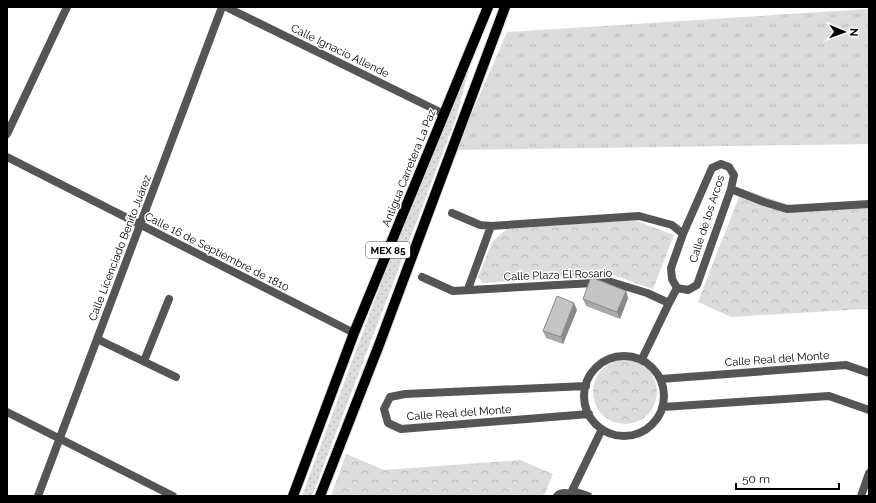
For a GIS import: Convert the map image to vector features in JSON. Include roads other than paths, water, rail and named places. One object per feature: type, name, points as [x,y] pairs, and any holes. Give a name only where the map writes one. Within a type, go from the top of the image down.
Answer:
[{"type":"main road","name":"MEX 85","points":[[320,496],[379,345],[505,7]]},
{"type":"main road","name":"Antigua Carretera La Paz","points":[[293,496],[354,333],[487,8]]},
{"type":"street","points":[[7,134],[67,7]]},
{"type":"street","name":"Calle Licenciado Benito Juárez","points":[[38,496],[222,7]]},
{"type":"street","name":"Calle Ignacio Allende","points":[[226,7],[444,114]]},
{"type":"street","name":"Calle 16 de Septiembre de 1810","points":[[7,157],[354,333]]},
{"type":"street","name":"Calle de los Arcos","points":[[721,164],[729,167],[734,175],[731,189],[697,285],[688,290],[677,288],[672,279],[671,268],[683,234],[712,168],[721,164]]},
{"type":"street","points":[[731,189],[787,209],[869,204]]},
{"type":"street","points":[[452,213],[480,225],[491,226],[639,216],[672,225],[683,234]]},
{"type":"street","points":[[468,290],[491,226]]},
{"type":"street","name":"Calle Plaza El Rosario","points":[[422,277],[453,291],[611,282],[647,293],[669,303]]},
{"type":"street","points":[[642,359],[677,288]]},
{"type":"street","points":[[144,362],[169,299]]},
{"type":"street","points":[[97,339],[176,377]]},
{"type":"street","points":[[619,356],[631,356],[642,359],[650,364],[661,379],[664,398],[663,407],[654,423],[638,433],[620,436],[611,434],[595,423],[585,405],[584,395],[590,375],[607,359],[619,356]]},
{"type":"street","name":"Calle Real del Monte","points":[[661,379],[846,365],[869,373]]},
{"type":"street","name":"Calle Real del Monte","points":[[586,386],[405,394],[390,398],[384,409],[388,423],[401,428],[589,414]]},
{"type":"street","points":[[663,407],[829,396],[869,410]]},
{"type":"street","points":[[7,412],[173,496]]},
{"type":"street","points":[[572,494],[602,429]]},
{"type":"street","points":[[860,496],[869,473]]},
{"type":"street","points":[[557,496],[560,494],[588,496]]}]
